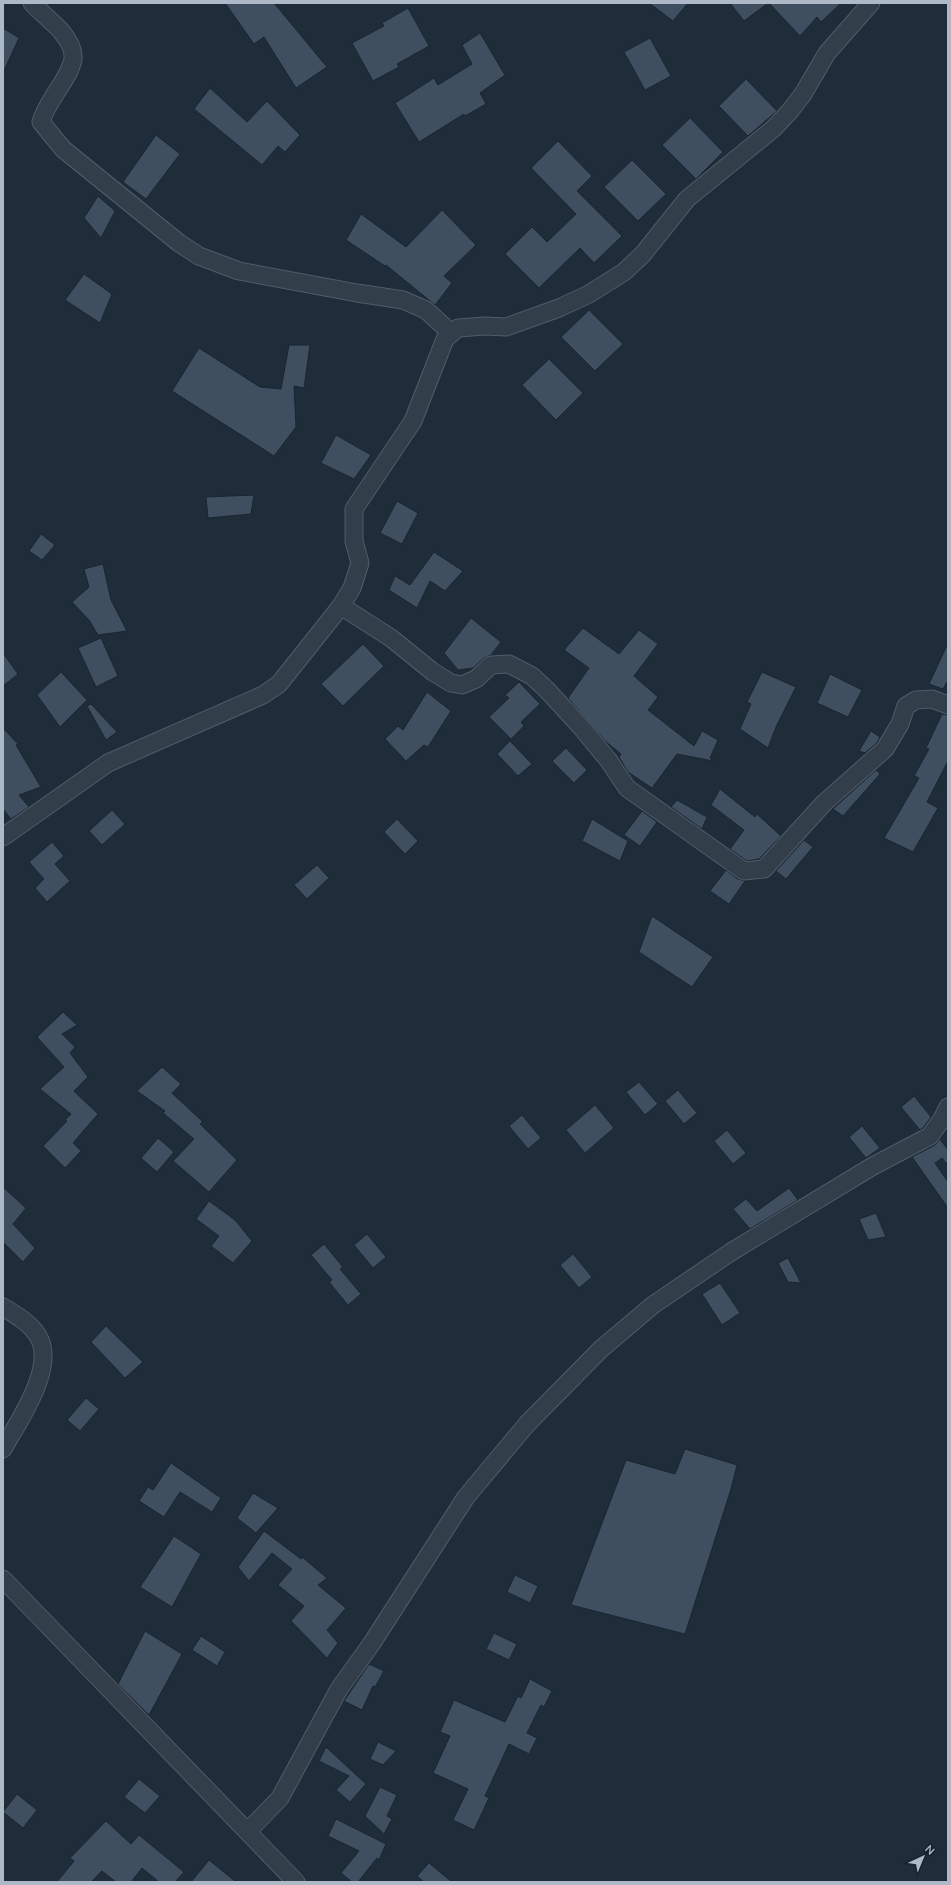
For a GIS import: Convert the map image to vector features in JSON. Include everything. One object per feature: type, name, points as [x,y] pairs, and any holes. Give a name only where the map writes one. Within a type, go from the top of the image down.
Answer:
[{"type":"street","points":[[32,3],[61,31],[70,44],[73,58],[69,71],[45,110],[41,122],[63,150],[179,243],[198,256],[240,271],[403,300],[426,310],[451,332]]},
{"type":"street","points":[[3,837],[108,763],[263,695],[279,684],[341,606],[352,588],[360,563],[354,541],[354,509],[413,421],[441,345],[451,332],[458,328],[485,326],[506,327],[530,319],[589,294],[624,272],[643,254],[687,199],[773,129],[790,111],[803,94],[827,54],[871,3]]},
{"type":"street","points":[[341,606],[391,638],[433,672],[451,683],[462,685],[476,679],[491,665],[509,664],[532,676],[547,690],[609,761],[627,788],[744,870],[764,869],[824,803],[885,749],[900,724],[906,706],[916,700],[932,700],[948,705]]},
{"type":"street","points":[[248,1831],[280,1798],[339,1690],[372,1643],[466,1497],[527,1424],[601,1349],[653,1305],[738,1248],[873,1166],[930,1136],[948,1108]]},
{"type":"street","points":[[3,1307],[23,1320],[38,1336],[44,1356],[37,1386],[3,1449]]},
{"type":"street","points":[[3,1579],[296,1882]]},
{"type":"building","points":[[225,3],[274,3],[327,67],[296,88],[264,37],[254,44]]},
{"type":"building","points":[[649,3],[688,3],[673,21]]},
{"type":"building","points":[[730,3],[768,3],[744,21]]},
{"type":"building","points":[[769,3],[841,3],[821,22],[817,17],[800,36]]},
{"type":"building","points":[[408,8],[429,46],[397,64],[399,67],[373,81],[352,43],[384,26],[382,23]]},
{"type":"building","points":[[3,28],[19,38],[3,73]]},
{"type":"building","points":[[480,33],[505,75],[480,93],[486,104],[465,116],[464,114],[419,142],[395,103],[434,78],[438,85],[472,64],[462,45]]},
{"type":"building","points":[[650,38],[671,76],[645,90],[624,52]]},
{"type":"building","points":[[746,79],[777,111],[748,136],[719,106]]},
{"type":"building","points":[[210,88],[247,122],[267,101],[300,135],[285,152],[278,146],[262,165],[194,109]]},
{"type":"building","points":[[690,118],[723,152],[696,179],[662,145]]},
{"type":"building","points":[[156,135],[180,154],[146,199],[123,182]]},
{"type":"building","points":[[558,141],[592,176],[577,191],[622,236],[594,263],[580,248],[539,288],[505,254],[532,227],[547,242],[576,214],[531,168]]},
{"type":"building","points":[[632,160],[666,194],[638,221],[604,187]]},
{"type":"building","points":[[98,196],[115,211],[101,238],[84,218]]},
{"type":"building","points":[[442,210],[476,245],[444,276],[452,283],[435,305],[386,265],[385,266],[346,240],[361,214],[406,247]]},
{"type":"building","points":[[84,274],[112,294],[100,323],[65,300]]},
{"type":"building","points":[[589,310],[623,344],[595,371],[561,337]]},
{"type":"building","points":[[289,345],[310,345],[304,388],[294,386],[296,427],[274,456],[172,391],[199,348],[260,387],[281,389]]},
{"type":"building","points":[[549,359],[583,393],[556,420],[522,385]]},
{"type":"building","points":[[336,435],[371,455],[354,479],[321,463]]},
{"type":"building","points":[[254,495],[251,514],[208,518],[206,497]]},
{"type":"building","points":[[397,501],[418,513],[402,544],[380,533]]},
{"type":"building","points":[[41,534],[55,545],[42,560],[29,551]]},
{"type":"building","points":[[434,552],[463,571],[445,591],[430,581],[417,608],[389,590],[395,576],[410,585]]},
{"type":"building","points":[[103,564],[111,600],[127,631],[98,635],[89,620],[72,602],[89,587],[84,569]]},
{"type":"building","points":[[471,618],[501,642],[491,655],[484,658],[473,668],[458,670],[444,653]]},
{"type":"building","points":[[583,628],[619,654],[639,630],[658,644],[634,676],[658,697],[648,710],[694,746],[702,731],[718,740],[710,758],[713,761],[677,754],[652,788],[628,772],[619,757],[621,754],[605,741],[568,698],[589,668],[564,650]]},
{"type":"building","points":[[101,638],[118,676],[96,687],[78,648]]},
{"type":"building","points":[[948,643],[948,680],[943,689],[929,684]]},
{"type":"building","points":[[363,644],[384,666],[343,706],[321,684]]},
{"type":"building","points":[[3,653],[18,674],[3,686]]},
{"type":"building","points":[[61,672],[87,700],[60,727],[37,695]]},
{"type":"building","points":[[762,672],[796,687],[776,727],[768,748],[740,729],[751,704],[747,702]]},
{"type":"building","points":[[830,674],[862,690],[848,717],[817,703]]},
{"type":"building","points":[[519,682],[540,704],[521,722],[524,726],[511,739],[489,717],[509,698],[505,695]]},
{"type":"building","points":[[427,692],[451,711],[428,747],[424,745],[406,761],[385,739],[398,726],[403,730]]},
{"type":"building","points":[[91,704],[117,732],[106,740],[87,706]]},
{"type":"building","points":[[942,714],[948,715],[948,761],[927,802],[938,808],[913,852],[884,838],[919,778],[914,776],[929,749],[926,748]]},
{"type":"building","points":[[3,728],[18,744],[16,745],[41,787],[19,795],[29,807],[11,819],[3,809]]},
{"type":"building","points":[[871,731],[880,737],[877,743],[865,753],[859,751]]},
{"type":"building","points":[[510,741],[532,764],[518,776],[497,754]]},
{"type":"building","points":[[566,748],[587,770],[574,783],[552,761]]},
{"type":"building","points":[[876,770],[880,774],[843,816],[833,809]]},
{"type":"building","points":[[720,789],[755,817],[757,814],[781,836],[759,859],[747,861],[730,849],[744,830],[711,805]]},
{"type":"building","points":[[677,800],[707,817],[702,829],[671,807]]},
{"type":"building","points":[[112,810],[125,824],[102,845],[89,831]]},
{"type":"building","points":[[642,811],[657,822],[640,846],[624,835]]},
{"type":"building","points":[[397,819],[418,841],[405,854],[384,832]]},
{"type":"building","points":[[592,819],[628,841],[620,861],[582,841]]},
{"type":"building","points":[[804,840],[813,847],[786,879],[776,871]]},
{"type":"building","points":[[52,842],[64,856],[55,864],[70,881],[47,902],[35,888],[44,879],[29,862]]},
{"type":"building","points":[[317,865],[329,878],[307,899],[294,885]]},
{"type":"building","points":[[726,870],[738,879],[745,881],[729,904],[710,891]]},
{"type":"building","points":[[652,916],[713,957],[692,987],[639,952]]},
{"type":"building","points":[[63,1012],[77,1025],[62,1034],[75,1047],[70,1053],[88,1077],[74,1091],[98,1114],[73,1143],[81,1151],[65,1168],[43,1146],[67,1121],[65,1120],[71,1114],[40,1089],[64,1067],[37,1037]]},
{"type":"building","points":[[162,1067],[181,1084],[172,1093],[203,1122],[200,1124],[237,1160],[209,1192],[173,1161],[194,1139],[163,1113],[165,1111],[137,1091]]},
{"type":"building","points":[[639,1082],[658,1104],[645,1115],[626,1092]]},
{"type":"building","points":[[678,1090],[697,1113],[684,1124],[665,1101]]},
{"type":"building","points":[[914,1096],[931,1117],[920,1130],[901,1107]]},
{"type":"building","points":[[595,1105],[614,1128],[585,1153],[566,1130]]},
{"type":"building","points":[[522,1115],[541,1138],[528,1149],[509,1126]]},
{"type":"building","points":[[862,1126],[880,1148],[866,1158],[849,1137]]},
{"type":"building","points":[[727,1130],[746,1153],[733,1164],[714,1141]]},
{"type":"building","points":[[158,1138],[174,1152],[157,1172],[141,1158]]},
{"type":"building","points":[[940,1139],[948,1150],[948,1162],[946,1163],[942,1158],[935,1163],[948,1182],[948,1208],[912,1157],[935,1145]]},
{"type":"building","points":[[3,1187],[26,1208],[13,1224],[35,1248],[23,1262],[3,1242]]},
{"type":"building","points":[[789,1188],[798,1200],[750,1229],[733,1209],[746,1199],[757,1211]]},
{"type":"building","points":[[209,1201],[235,1220],[252,1241],[233,1263],[211,1246],[219,1236],[196,1219]]},
{"type":"building","points":[[876,1213],[886,1237],[868,1240],[859,1219]]},
{"type":"building","points":[[367,1234],[386,1257],[373,1268],[354,1245]]},
{"type":"building","points":[[324,1244],[343,1267],[340,1269],[361,1294],[348,1305],[329,1282],[332,1280],[311,1255]]},
{"type":"building","points":[[573,1254],[592,1277],[579,1288],[560,1265]]},
{"type":"building","points":[[788,1258],[801,1283],[788,1282],[778,1263]]},
{"type":"building","points":[[720,1283],[740,1313],[722,1325],[702,1294]]},
{"type":"building","points":[[106,1326],[143,1362],[125,1378],[91,1342]]},
{"type":"building","points":[[86,1398],[99,1409],[80,1431],[67,1420]]},
{"type":"building","points":[[685,1449],[737,1465],[731,1489],[685,1634],[571,1605],[626,1460],[675,1474]]},
{"type":"building","points":[[171,1463],[221,1498],[212,1512],[180,1492],[164,1517],[139,1501],[148,1487],[153,1490]]},
{"type":"building","points":[[253,1493],[278,1508],[256,1533],[237,1518]]},
{"type":"building","points":[[264,1531],[301,1559],[302,1557],[327,1578],[318,1585],[346,1608],[327,1630],[338,1643],[327,1658],[291,1621],[304,1606],[278,1585],[292,1569],[272,1553],[249,1581],[238,1567]]},
{"type":"building","points":[[174,1536],[201,1554],[172,1607],[140,1587]]},
{"type":"building","points":[[515,1575],[538,1586],[530,1603],[507,1592]]},
{"type":"building","points":[[145,1631],[182,1654],[149,1715],[118,1684]]},
{"type":"building","points":[[494,1633],[517,1644],[509,1660],[486,1649]]},
{"type":"building","points":[[201,1636],[225,1652],[217,1666],[192,1650]]},
{"type":"building","points":[[369,1664],[384,1671],[375,1687],[373,1686],[362,1710],[344,1701]]},
{"type":"building","points":[[530,1679],[552,1691],[544,1707],[541,1705],[527,1733],[537,1738],[529,1754],[509,1744],[485,1796],[489,1798],[474,1830],[453,1820],[468,1789],[433,1773],[450,1736],[440,1732],[454,1700],[505,1722],[518,1696],[521,1698]]},
{"type":"building","points":[[378,1742],[396,1751],[383,1765],[370,1759]]},
{"type":"building","points":[[326,1747],[366,1784],[350,1802],[336,1790],[349,1776],[319,1761]]},
{"type":"building","points":[[139,1779],[160,1796],[145,1813],[124,1797]]},
{"type":"building","points":[[380,1787],[397,1795],[387,1816],[392,1819],[384,1834],[365,1816]]},
{"type":"building","points":[[17,1794],[37,1810],[23,1828],[3,1812]]},
{"type":"building","points":[[336,1819],[386,1844],[379,1860],[377,1858],[358,1882],[352,1882],[341,1873],[359,1851],[328,1836]]},
{"type":"building","points":[[106,1821],[131,1844],[139,1835],[184,1872],[175,1882],[159,1882],[142,1868],[131,1882],[116,1882],[102,1871],[91,1882],[57,1882],[74,1861],[70,1858]]},
{"type":"building","points":[[209,1860],[236,1882],[191,1882]]},
{"type":"building","points":[[429,1863],[452,1882],[424,1882],[417,1876]]}]
